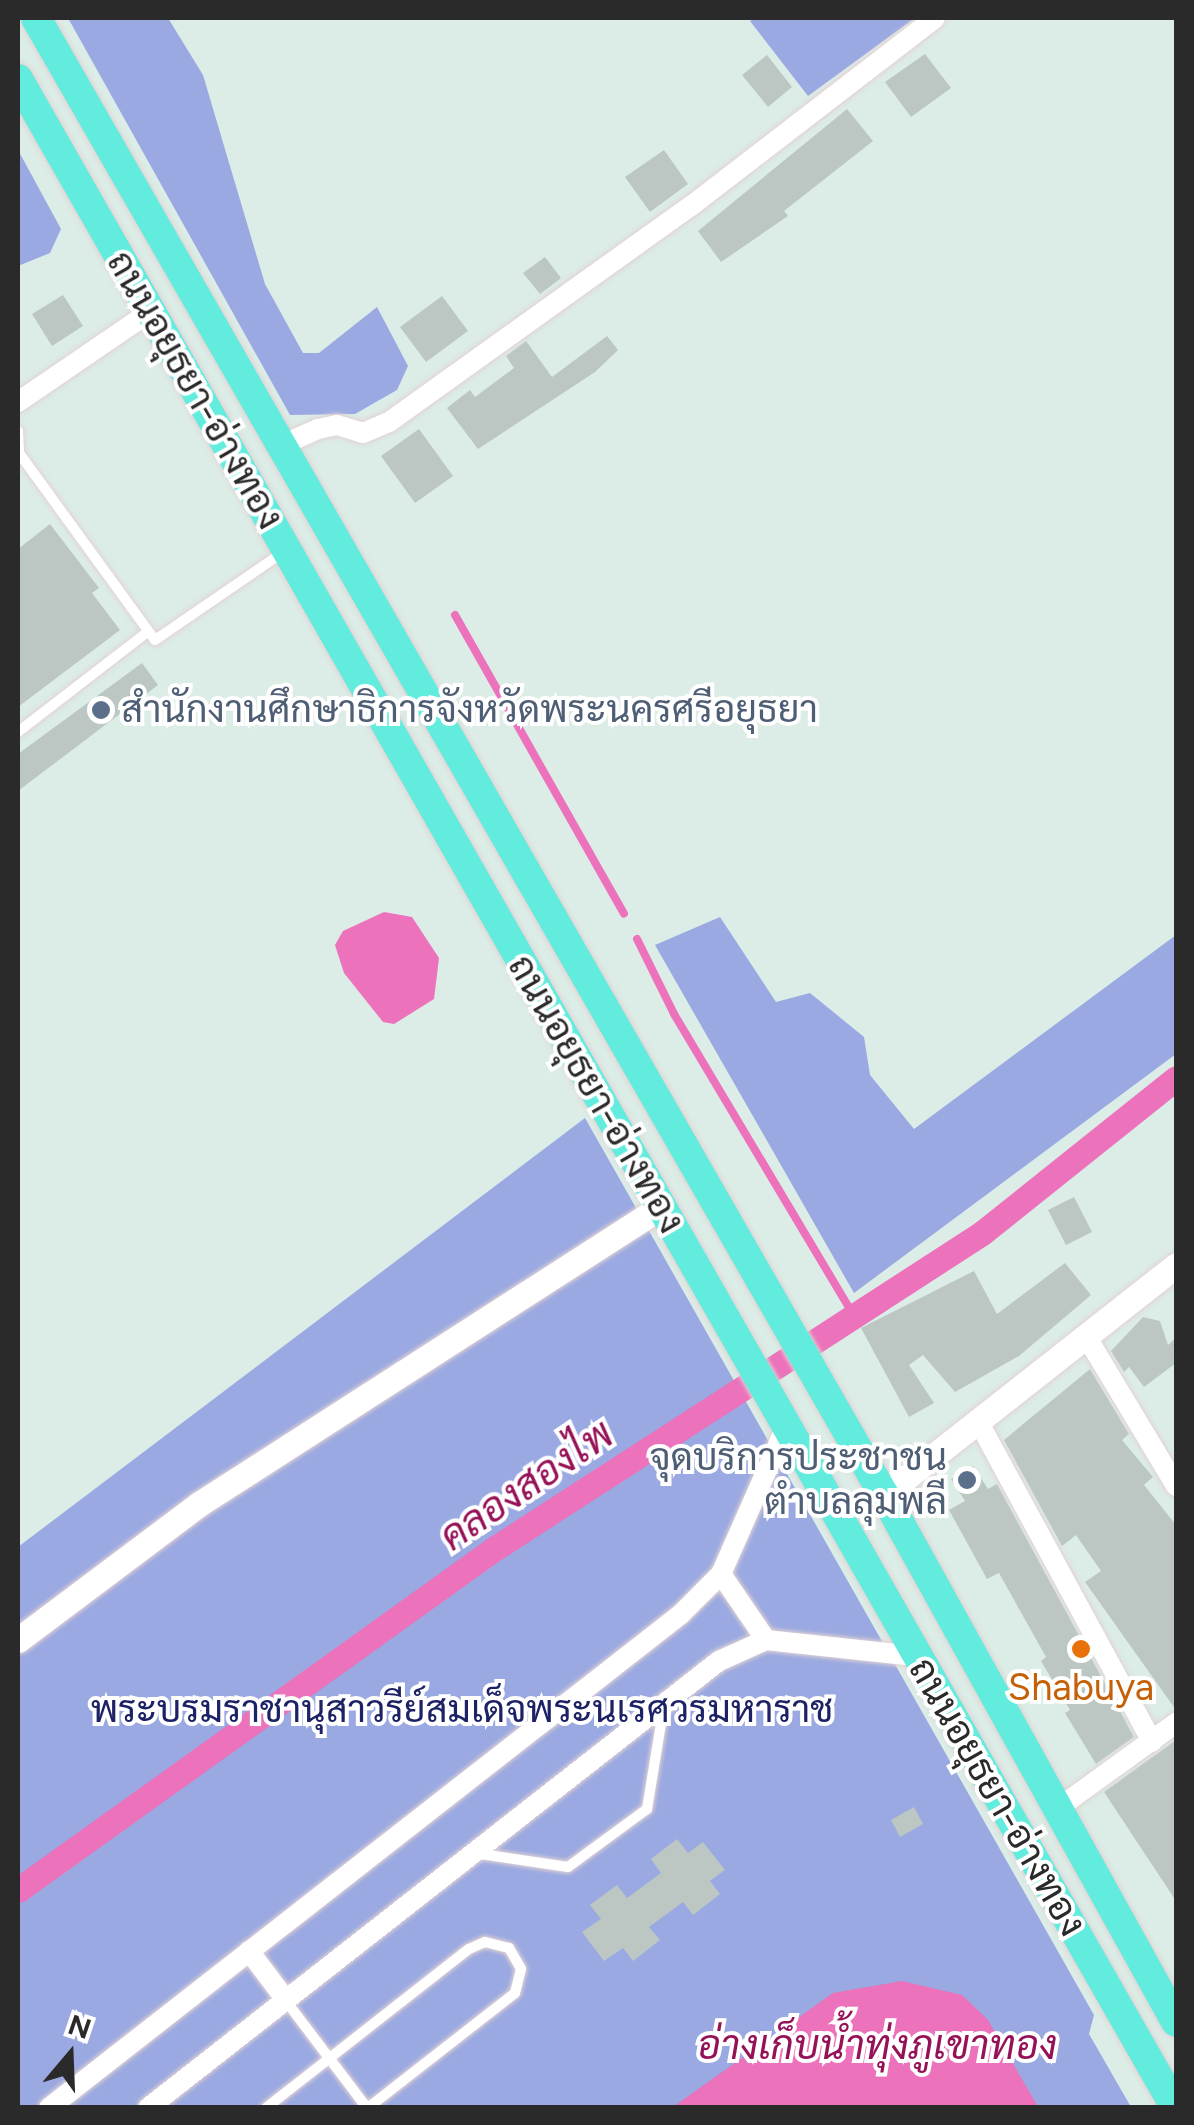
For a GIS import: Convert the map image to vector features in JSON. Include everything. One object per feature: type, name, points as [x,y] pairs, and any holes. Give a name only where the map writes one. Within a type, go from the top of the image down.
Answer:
[{"type":"main road","name":"ถนนอยุธยา-อ่างทอง","points":[[36,18],[884,1496],[1176,2022]]},
{"type":"main road","name":"ถนนอยุธยา-อ่างทอง","points":[[18,79],[785,1430],[1176,2108]]},
{"type":"main road","points":[[346,654],[388,630]]},
{"type":"street","points":[[282,445],[318,429],[337,425],[363,433],[389,422],[692,206],[935,18]]},
{"type":"street","points":[[18,402],[150,312]]},
{"type":"street","points":[[18,1640],[200,1504],[660,1207]]},
{"type":"street","points":[[884,1496],[1176,1264]]},
{"type":"street","points":[[1086,1336],[1176,1486]]},
{"type":"street","points":[[978,1420],[1152,1742]]},
{"type":"street","points":[[48,2108],[681,1614],[721,1574],[785,1430]]},
{"type":"street","points":[[721,1574],[766,1640]]},
{"type":"street","points":[[148,2108],[720,1661],[766,1640],[915,1656]]},
{"type":"street","points":[[1057,1809],[1176,1723]]},
{"type":"street","points":[[249,1951],[286,2000]]},
{"type":"lane","points":[[18,433],[19,454],[145,634]]},
{"type":"lane","points":[[75,556],[85,549]]},
{"type":"lane","points":[[18,732],[145,634],[165,636],[286,550]]},
{"type":"lane","points":[[474,1853],[568,1867],[647,1808],[664,1704]]},
{"type":"lane","points":[[266,2108],[330,2058],[477,1944],[502,1944],[515,1954],[521,1970],[515,1993],[368,2108],[330,2058],[286,2000]]},
{"type":"green space","points":[[68,18],[168,18],[203,75],[265,284],[303,353],[319,353],[377,307],[408,366],[397,390],[355,414],[290,415]]},
{"type":"green space","points":[[915,18],[808,96],[750,21]]},
{"type":"green space","points":[[18,150],[61,229],[50,253],[18,266]]},
{"type":"green space","points":[[720,917],[776,1002],[810,993],[864,1037],[870,1075],[914,1129],[1176,935],[1176,1054],[854,1293],[655,945]]},
{"type":"green space","name":"พระบรมราชานุสาวรีย์สมเด็จพระนเรศวรมหาราช","points":[[585,1118],[1094,2015],[1089,2034],[1131,2107],[18,2108],[18,1547]]},
{"type":"water","points":[[384,912],[412,917],[439,958],[434,999],[394,1024],[383,1022],[344,973],[335,945],[343,931]]},
{"type":"water","name":"อ่างเก็บน้ำทุ่งภูเขาทอง","points":[[902,1981],[962,1995],[988,2020],[1038,2107],[673,2107],[833,1993]]},
{"type":"building","points":[[925,54],[951,88],[911,117],[885,82]]},
{"type":"building","points":[[767,55],[792,87],[768,107],[742,75]]},
{"type":"building","points":[[847,109],[873,141],[784,211],[788,216],[721,262],[698,231]]},
{"type":"building","points":[[664,150],[688,184],[650,212],[625,177]]},
{"type":"building","points":[[545,257],[561,278],[540,294],[523,273]]},
{"type":"building","points":[[63,295],[83,326],[52,346],[32,314]]},
{"type":"building","points":[[442,296],[468,331],[426,362],[400,327]]},
{"type":"building","points":[[607,336],[618,350],[595,372],[478,449],[447,408],[470,390],[475,397],[514,368],[506,356],[526,341],[552,377]]},
{"type":"building","points":[[419,429],[453,476],[415,503],[381,456]]},
{"type":"building","points":[[50,524],[99,588],[92,593],[120,630],[18,707],[18,549]]},
{"type":"building","name":"สำนักงานศึกษาธิการจังหวัดพระนครศรีอยุธยา","points":[[142,663],[158,685],[18,791],[18,754]]},
{"type":"building","points":[[1074,1197],[1092,1232],[1066,1245],[1048,1210]]},
{"type":"building","points":[[1065,1263],[1091,1295],[1019,1356],[955,1392],[923,1355],[909,1365],[934,1403],[909,1417],[861,1328],[974,1271],[997,1314]]},
{"type":"building","points":[[1143,1317],[1160,1321],[1168,1345],[1176,1338],[1176,1363],[1144,1387],[1129,1367],[1124,1372],[1111,1351]]},
{"type":"building","points":[[1090,1369],[1129,1434],[1122,1440],[1153,1477],[1144,1485],[1176,1525],[1176,1710],[1085,1582],[1101,1571],[1076,1535],[1062,1546],[1004,1440]]},
{"type":"building","points":[[973,1466],[988,1489],[997,1484],[1134,1737],[1096,1764],[1065,1713],[1070,1710],[1041,1661],[1046,1657],[999,1573],[987,1579],[949,1510],[965,1501],[951,1479]]},
{"type":"building","points":[[1176,1740],[1176,1901],[1104,1792]]},
{"type":"building","points":[[914,1807],[923,1824],[900,1837],[891,1820]]},
{"type":"building","points":[[677,1839],[688,1853],[703,1842],[725,1870],[710,1881],[720,1894],[693,1915],[683,1902],[649,1927],[660,1940],[633,1961],[623,1948],[604,1961],[582,1932],[601,1919],[590,1905],[617,1885],[627,1898],[661,1873],[651,1859]]},
{"type":"waterway","points":[[455,615],[624,914]]},
{"type":"waterway","points":[[637,939],[674,1014],[853,1314]]},
{"type":"waterway","name":"คลองสองไพ","points":[[18,1890],[494,1549],[982,1233],[1176,1078]]},
{"type":"place","name":"สำนักงานศึกษาธิการจังหวัดพระนครศรีอยุธยา","points":[[101,710]]},
{"type":"place","name":"จุดบริการประชาชน ตำบลลุมพลี","points":[[967,1480]]},
{"type":"place","name":"Shabuya","points":[[1081,1649]]}]
